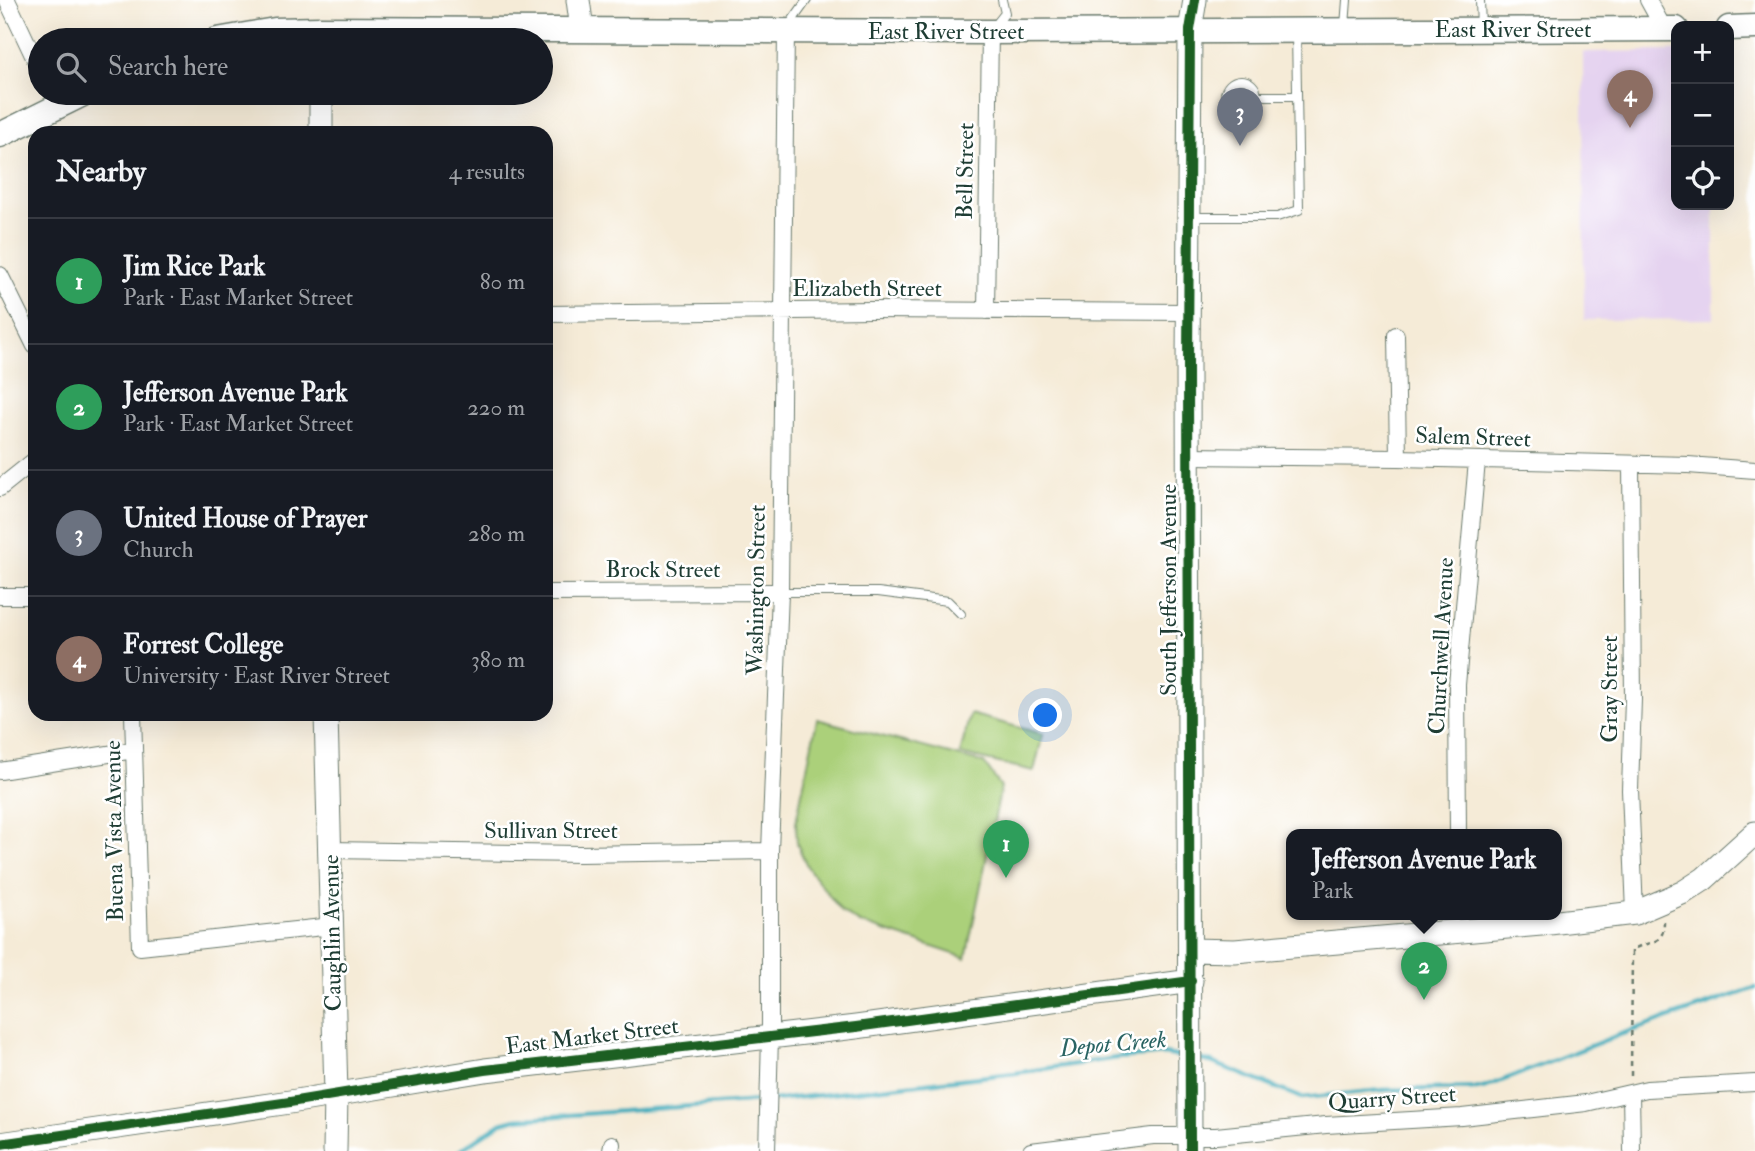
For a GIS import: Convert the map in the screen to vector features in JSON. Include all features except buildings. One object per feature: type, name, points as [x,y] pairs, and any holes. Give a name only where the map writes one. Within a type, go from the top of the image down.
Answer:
[{"type":"main road","points":[[1734,27],[1755,27]]},
{"type":"main road","name":"East River Street","points":[[553,30],[990,32],[1670,29]]},
{"type":"main road","points":[[0,135],[46,105]]},
{"type":"street","points":[[7,0],[28,45]]},
{"type":"street","points":[[578,0],[582,29]]},
{"type":"street","name":"South Jefferson Avenue","points":[[1190,1144],[1188,312],[1190,30],[1195,0]]},
{"type":"street","points":[[1648,0],[1670,29]]},
{"type":"street","name":"Washington Street","points":[[767,1151],[771,1036],[770,851],[780,592],[786,30]]},
{"type":"street","name":"Bell Street","points":[[986,311],[990,32]]},
{"type":"street","points":[[321,105],[321,126]]},
{"type":"street","points":[[0,275],[28,332]]},
{"type":"street","name":"Elizabeth Street","points":[[553,314],[1188,312]]},
{"type":"street","points":[[1396,335],[1398,458]]},
{"type":"street","name":"Salem Street","points":[[1188,456],[1688,465],[1755,470]]},
{"type":"street","name":"Churchwell Avenue","points":[[1458,829],[1457,685],[1477,461]]},
{"type":"street","name":"Gray Street","points":[[1631,464],[1633,699],[1630,790],[1635,914]]},
{"type":"street","points":[[0,488],[28,466]]},
{"type":"street","name":"Brock Street","points":[[553,593],[780,592]]},
{"type":"street","points":[[0,596],[28,596]]},
{"type":"street","name":"Buena Vista Avenue","points":[[133,721],[140,947],[332,926]]},
{"type":"street","name":"Caughlin Avenue","points":[[326,721],[336,1094],[335,1151]]},
{"type":"street","points":[[0,771],[134,750]]},
{"type":"street","points":[[1562,918],[1635,914],[1684,892],[1704,879],[1755,833]]},
{"type":"street","name":"Sullivan Street","points":[[330,850],[580,854],[770,851]]},
{"type":"street","points":[[1191,950],[1235,951],[1458,923],[1517,920]]},
{"type":"street","name":"East Market Street","points":[[13,1145],[485,1070],[856,1027],[1191,981]]},
{"type":"street","name":"Quarry Street","points":[[1031,1151],[1153,1136],[1190,1144],[1216,1136],[1326,1125],[1462,1117],[1586,1103],[1647,1089],[1755,1083]]},
{"type":"street","points":[[1631,1093],[1632,1151]]},
{"type":"lane","points":[[786,30],[807,0]]},
{"type":"lane","points":[[990,32],[1004,13],[1002,0]]},
{"type":"lane","points":[[1345,29],[1347,0]]},
{"type":"lane","points":[[1480,0],[1481,29]]},
{"type":"lane","points":[[1189,217],[1277,217],[1299,210],[1296,29]]},
{"type":"lane","points":[[1240,80],[1251,82],[1258,96],[1254,107],[1238,112],[1228,106],[1225,94],[1230,84],[1240,80]]},
{"type":"lane","points":[[1258,96],[1297,96]]},
{"type":"lane","points":[[780,592],[889,593],[948,601],[961,614]]},
{"type":"path","points":[[1631,1093],[1632,950],[1660,939],[1664,933],[1663,914]]},
{"type":"shaded area","points":[[1671,51],[1671,210],[1714,210],[1714,319],[1584,320],[1583,52]]},
{"type":"green space","points":[[970,714],[1043,734],[1034,771],[960,754]]},
{"type":"green space","points":[[817,719],[984,763],[1001,787],[966,958],[860,923],[842,912],[808,868],[797,844],[796,822]]},
{"type":"waterway","name":"Depot Creek","points":[[1197,1059],[1302,1098],[1383,1090],[1483,1088],[1616,1036],[1755,988]]},
{"type":"waterway","name":"Depot Creek","points":[[459,1151],[501,1123],[516,1119],[785,1099],[1015,1073],[1117,1058],[1164,1054],[1182,1057]]},
{"type":"cycle path","points":[[1190,1151],[1188,366],[1190,30],[1195,0]]},
{"type":"cycle path","points":[[0,1144],[290,1102],[485,1070],[856,1027],[1191,981]]},
{"type":"place","name":"Forrest College","points":[[1630,128]]},
{"type":"place","name":"United House of Prayer","points":[[1240,146]]},
{"type":"place","name":"Jim Rice Park","points":[[1006,878]]},
{"type":"place","name":"Jefferson Avenue Park","points":[[1424,1000]]}]
